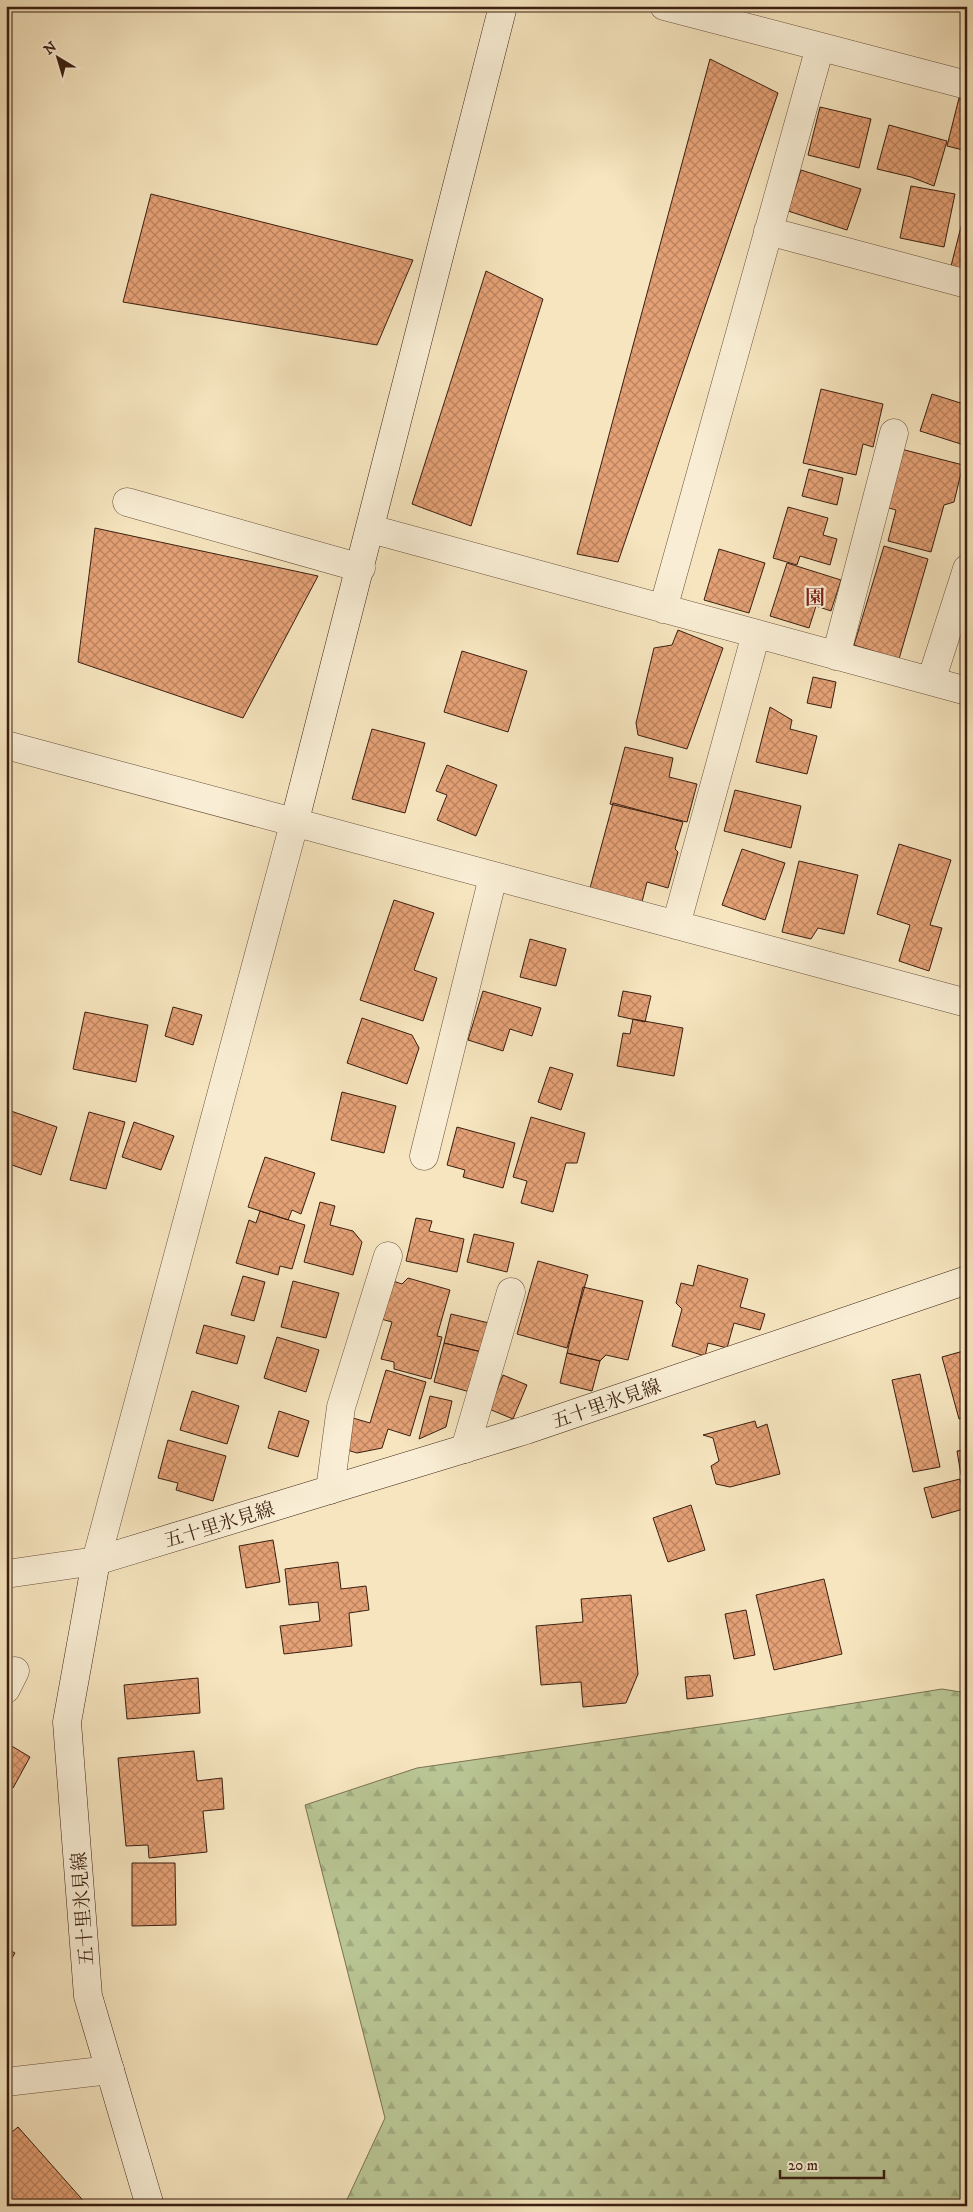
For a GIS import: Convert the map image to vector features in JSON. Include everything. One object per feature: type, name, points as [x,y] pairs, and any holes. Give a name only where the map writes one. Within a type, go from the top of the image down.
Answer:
[{"type":"street","points":[[6,1574],[96,1561],[294,824],[371,529],[503,6]]},
{"type":"street","points":[[664,6],[967,85]]},
{"type":"street","points":[[663,609],[820,47]]},
{"type":"street","points":[[768,231],[967,284]]},
{"type":"street","points":[[836,656],[894,433]]},
{"type":"street","points":[[127,502],[361,568]]},
{"type":"street","points":[[371,529],[967,691]]},
{"type":"street","points":[[931,681],[967,569]]},
{"type":"street","points":[[676,926],[756,634]]},
{"type":"street","points":[[6,745],[294,824],[967,1003]]},
{"type":"street","points":[[424,1156],[493,877]]},
{"type":"street","points":[[330,1490],[341,1407],[388,1256]]},
{"type":"street","name":"五十里氷見線","points":[[150,2206],[88,1996],[67,1722],[96,1561],[526,1430],[967,1280]]},
{"type":"street","points":[[465,1449],[511,1292]]},
{"type":"street","points":[[6,2082],[110,2070]]},
{"type":"green space","points":[[942,1689],[967,1693],[967,2206],[344,2206],[385,2118],[305,1805],[417,1768],[748,1720]]},
{"type":"building","points":[[710,59],[778,93],[618,562],[577,554]]},
{"type":"building","points":[[959,98],[967,100],[967,151],[947,146]]},
{"type":"building","points":[[820,107],[871,119],[859,168],[808,155]]},
{"type":"building","points":[[889,125],[947,141],[934,186],[911,177],[877,169]]},
{"type":"building","points":[[801,170],[861,189],[847,230],[788,211]]},
{"type":"building","points":[[911,186],[955,194],[944,247],[900,238]]},
{"type":"building","points":[[151,194],[413,260],[377,345],[123,302]]},
{"type":"building","points":[[965,211],[967,211],[967,270],[951,266]]},
{"type":"building","points":[[486,271],[543,299],[471,526],[412,504]]},
{"type":"building","points":[[821,389],[883,404],[873,447],[863,444],[856,475],[803,463]]},
{"type":"building","points":[[932,394],[967,405],[967,435],[964,445],[920,431]]},
{"type":"building","points":[[901,449],[963,465],[954,502],[944,505],[931,552],[888,541],[896,510],[885,507]]},
{"type":"building","points":[[809,469],[843,478],[837,505],[802,496]]},
{"type":"building","points":[[788,507],[828,518],[823,535],[837,539],[830,565],[800,556],[797,565],[773,558]]},
{"type":"building","points":[[95,528],[318,576],[243,718],[78,662]]},
{"type":"building","points":[[884,546],[928,559],[899,659],[854,645]]},
{"type":"building","points":[[719,549],[765,563],[749,613],[704,600]]},
{"type":"building","points":[[787,563],[841,580],[831,611],[816,606],[809,628],[770,616]]},
{"type":"building","points":[[678,630],[723,648],[687,749],[638,735],[636,723],[654,648],[672,645]]},
{"type":"building","points":[[462,651],[527,671],[508,732],[444,712]]},
{"type":"building","points":[[813,677],[836,682],[831,708],[807,703]]},
{"type":"building","points":[[770,707],[792,720],[790,729],[817,736],[807,774],[756,762]]},
{"type":"building","points":[[372,729],[425,743],[405,813],[352,799]]},
{"type":"building","points":[[625,747],[673,758],[669,777],[697,784],[687,822],[610,804]]},
{"type":"building","points":[[447,765],[497,785],[476,836],[437,820],[447,795],[436,791]]},
{"type":"building","points":[[735,790],[801,806],[791,848],[724,831]]},
{"type":"building","points":[[613,803],[683,822],[675,849],[678,852],[668,888],[647,882],[642,902],[590,888]]},
{"type":"building","points":[[899,844],[951,860],[930,925],[942,928],[929,971],[899,961],[910,925],[877,914]]},
{"type":"building","points":[[742,849],[785,863],[765,920],[722,905]]},
{"type":"building","points":[[799,861],[858,875],[844,934],[818,928],[811,939],[782,932]]},
{"type":"building","points":[[394,900],[434,913],[414,970],[437,978],[423,1021],[360,1000]]},
{"type":"building","points":[[530,939],[566,949],[556,986],[520,977]]},
{"type":"building","points":[[483,991],[541,1008],[532,1036],[510,1029],[503,1051],[468,1040]]},
{"type":"building","points":[[623,991],[651,996],[645,1022],[618,1016]]},
{"type":"building","points":[[173,1007],[202,1015],[193,1045],[165,1036]]},
{"type":"building","points":[[85,1012],[148,1025],[136,1082],[73,1069]]},
{"type":"building","points":[[362,1018],[412,1035],[419,1048],[407,1084],[347,1063]]},
{"type":"building","points":[[633,1019],[683,1028],[674,1076],[617,1066],[623,1033],[630,1034]]},
{"type":"building","points":[[550,1067],[573,1074],[561,1110],[538,1102]]},
{"type":"building","points":[[342,1092],[396,1106],[384,1153],[331,1140]]},
{"type":"building","points":[[8,1110],[57,1127],[41,1175],[6,1163]]},
{"type":"building","points":[[89,1112],[125,1122],[106,1189],[70,1180]]},
{"type":"building","points":[[531,1117],[585,1133],[577,1163],[566,1163],[553,1212],[521,1203],[527,1181],[513,1177]]},
{"type":"building","points":[[134,1122],[174,1136],[161,1170],[122,1157]]},
{"type":"building","points":[[457,1127],[515,1143],[503,1188],[463,1177],[465,1170],[447,1165]]},
{"type":"building","points":[[265,1157],[315,1173],[301,1214],[292,1210],[288,1220],[248,1207]]},
{"type":"building","points":[[320,1202],[335,1206],[330,1225],[353,1231],[362,1242],[353,1275],[304,1262]]},
{"type":"building","points":[[260,1211],[305,1225],[292,1269],[280,1266],[278,1275],[236,1263],[249,1220],[256,1223]]},
{"type":"building","points":[[416,1218],[432,1221],[429,1231],[464,1239],[457,1272],[406,1261]]},
{"type":"building","points":[[474,1234],[514,1243],[507,1272],[467,1262]]},
{"type":"building","points":[[538,1261],[588,1275],[567,1348],[517,1334]]},
{"type":"building","points":[[698,1265],[748,1279],[740,1307],[765,1314],[760,1330],[734,1323],[727,1348],[708,1343],[705,1356],[672,1346],[682,1309],[676,1303],[681,1283],[693,1286]]},
{"type":"building","points":[[243,1276],[265,1282],[254,1321],[231,1315]]},
{"type":"building","points":[[408,1278],[450,1290],[437,1336],[442,1337],[431,1379],[394,1369],[394,1362],[381,1359],[392,1322],[381,1319],[393,1281],[402,1284]]},
{"type":"building","points":[[293,1281],[339,1293],[326,1338],[281,1327]]},
{"type":"building","points":[[583,1287],[643,1301],[628,1360],[606,1355],[600,1361],[567,1353]]},
{"type":"building","points":[[451,1314],[489,1323],[482,1352],[444,1343]]},
{"type":"building","points":[[204,1325],[245,1336],[237,1364],[196,1353]]},
{"type":"building","points":[[277,1337],[319,1350],[306,1392],[264,1378]]},
{"type":"building","points":[[444,1343],[482,1352],[470,1392],[434,1382]]},
{"type":"building","points":[[967,1350],[967,1417],[959,1419],[942,1357]]},
{"type":"building","points":[[567,1353],[600,1361],[592,1391],[560,1383]]},
{"type":"building","points":[[386,1370],[426,1382],[410,1436],[388,1429],[382,1448],[357,1453],[344,1449],[353,1418],[370,1423]]},
{"type":"building","points":[[920,1374],[940,1467],[913,1472],[892,1380]]},
{"type":"building","points":[[503,1375],[527,1385],[513,1419],[489,1409]]},
{"type":"building","points":[[192,1391],[239,1406],[227,1444],[180,1430]]},
{"type":"building","points":[[430,1396],[452,1401],[446,1427],[419,1439]]},
{"type":"building","points":[[279,1411],[309,1421],[298,1457],[268,1448]]},
{"type":"building","points":[[755,1421],[757,1428],[767,1424],[780,1474],[730,1487],[716,1484],[711,1466],[719,1461],[713,1438],[703,1435]]},
{"type":"building","points":[[168,1440],[226,1456],[213,1501],[176,1490],[178,1483],[158,1478]]},
{"type":"building","points":[[965,1450],[967,1471],[961,1475],[957,1451]]},
{"type":"building","points":[[960,1479],[967,1508],[932,1518],[924,1488]]},
{"type":"building","points":[[691,1505],[705,1550],[668,1562],[653,1518]]},
{"type":"building","points":[[273,1540],[280,1582],[246,1588],[239,1546]]},
{"type":"building","points":[[338,1562],[341,1589],[366,1586],[369,1610],[349,1613],[352,1646],[284,1654],[280,1626],[320,1621],[318,1602],[289,1605],[285,1569]]},
{"type":"building","points":[[824,1579],[842,1654],[774,1670],[756,1595]]},
{"type":"building","points":[[631,1595],[638,1674],[626,1703],[583,1707],[581,1682],[541,1685],[536,1626],[583,1622],[581,1599]]},
{"type":"building","points":[[746,1610],[755,1655],[734,1659],[725,1614]]},
{"type":"building","points":[[710,1675],[713,1696],[687,1699],[685,1677]]},
{"type":"building","points":[[198,1678],[200,1713],[127,1719],[124,1685]]},
{"type":"building","points":[[10,1745],[30,1757],[13,1788],[6,1784],[6,1752]]},
{"type":"building","points":[[194,1751],[197,1781],[222,1778],[224,1809],[203,1811],[207,1852],[149,1858],[148,1845],[126,1846],[118,1758]]},
{"type":"building","points":[[132,1863],[175,1863],[176,1925],[132,1926]]},
{"type":"building","points":[[6,1948],[15,1953],[6,1968]]},
{"type":"building","points":[[18,2127],[88,2206],[6,2206],[6,2137]]},
{"type":"district","name":"園","points":[[815,597]]}]
